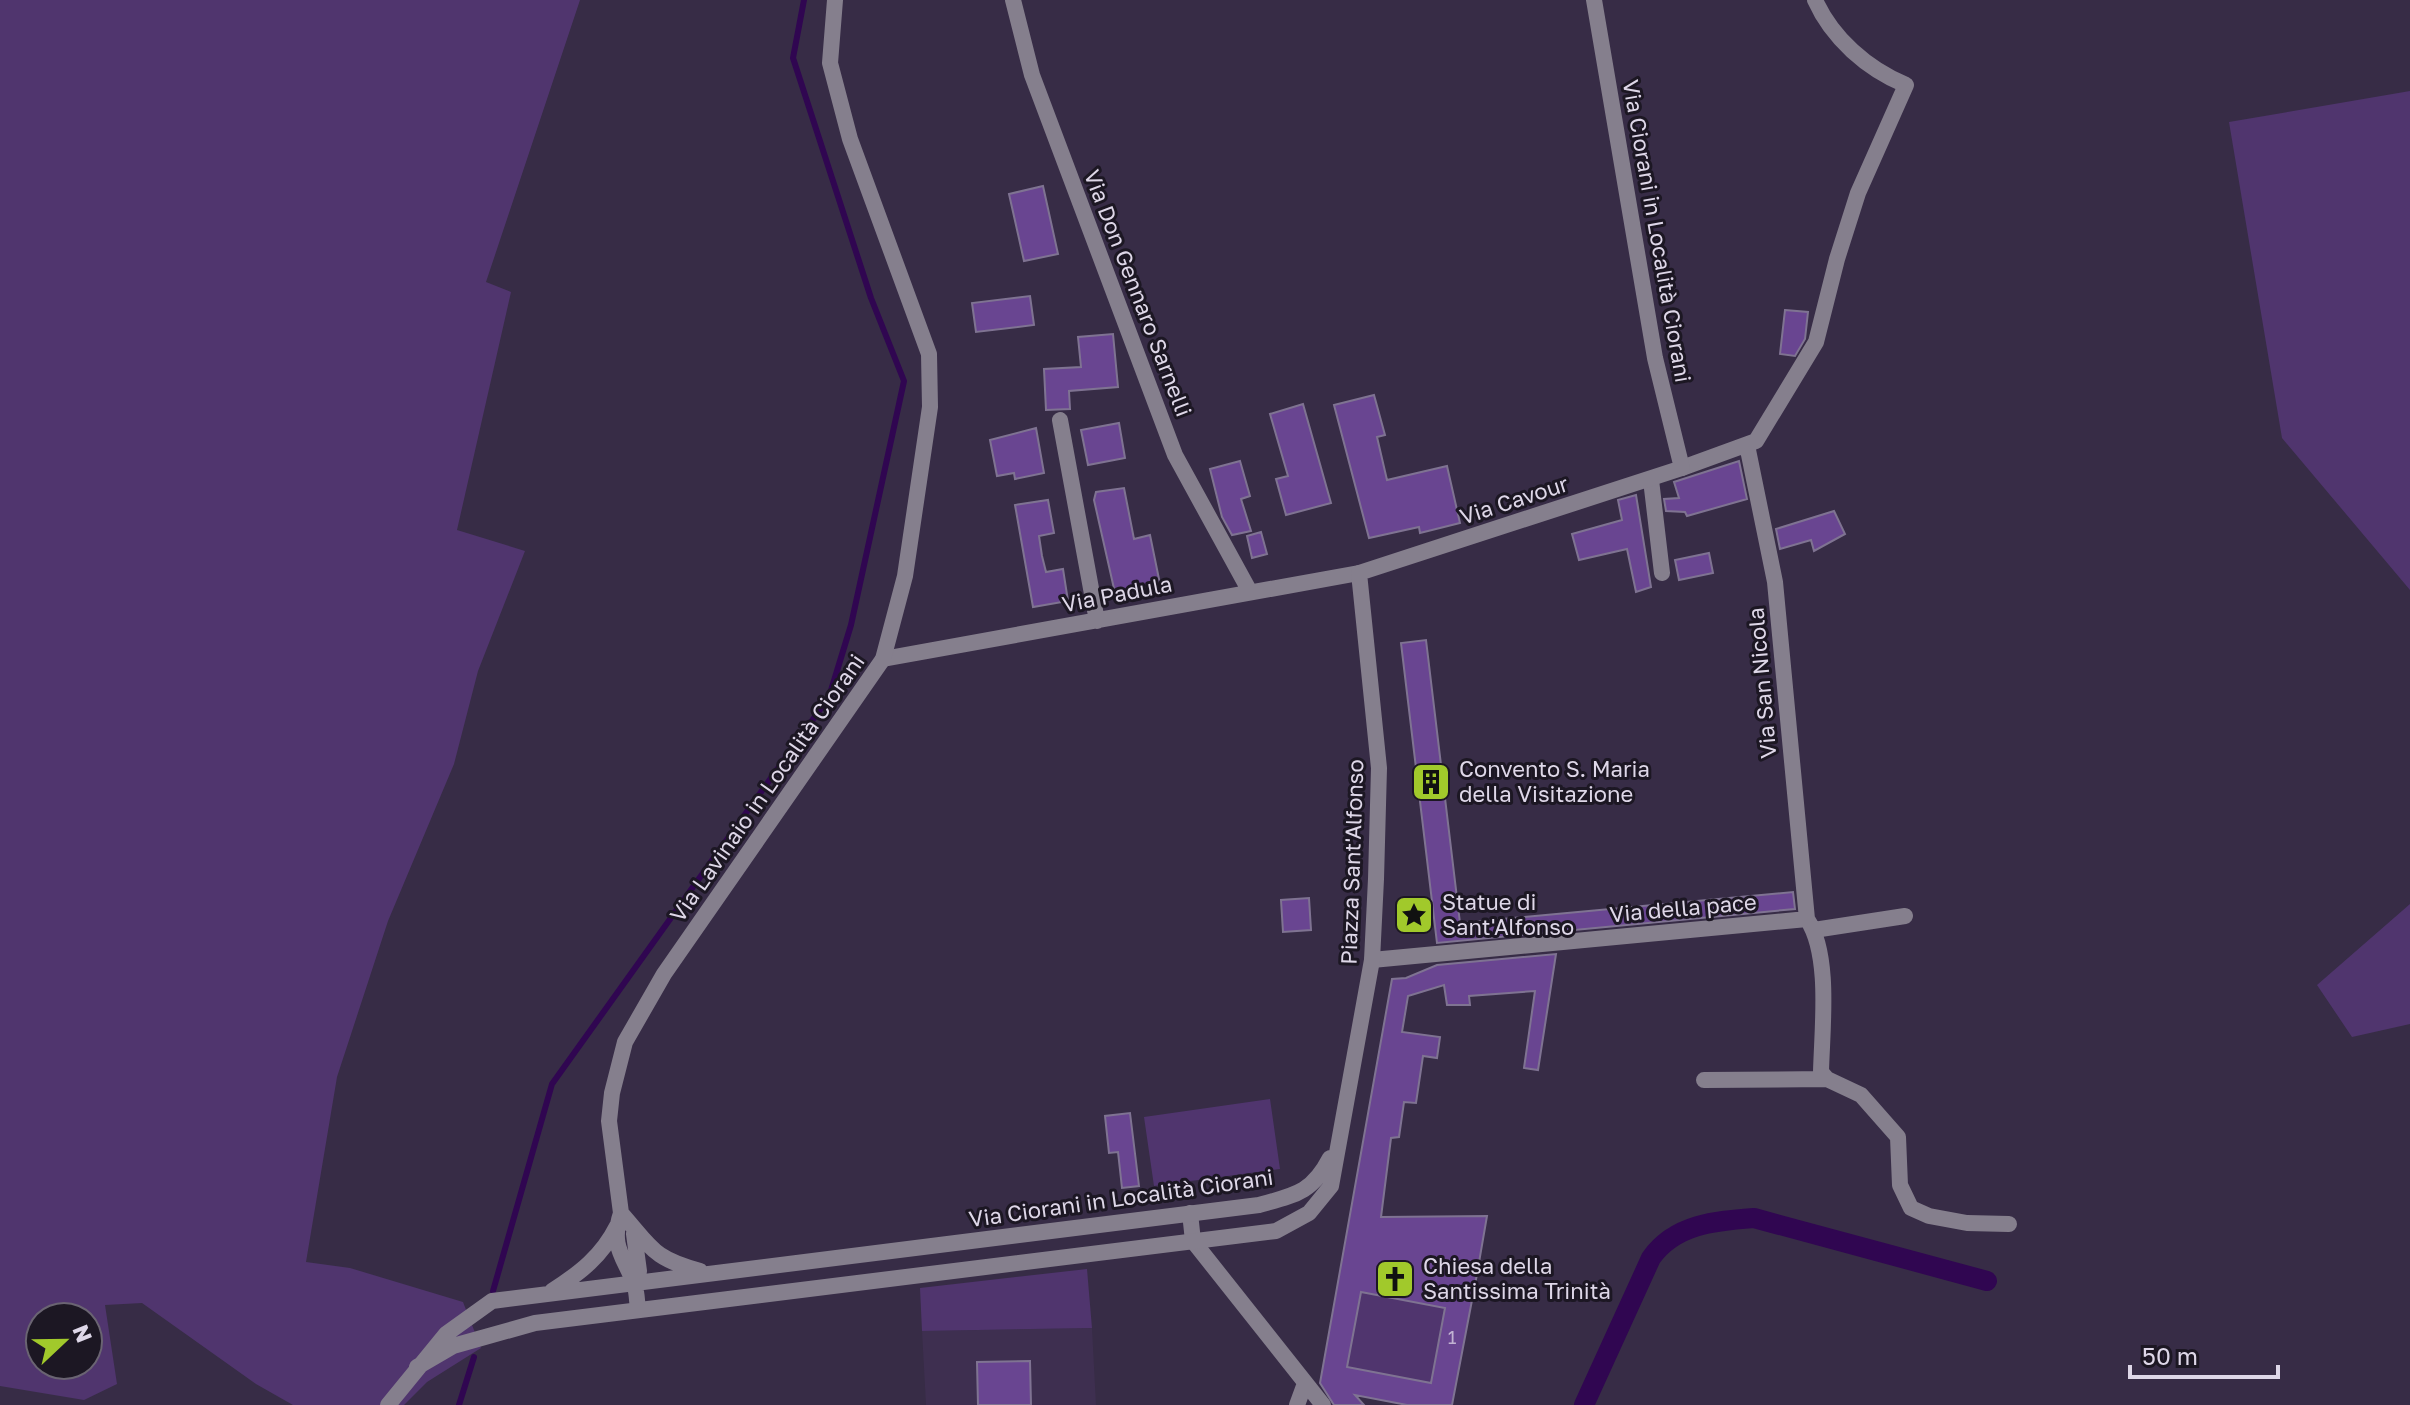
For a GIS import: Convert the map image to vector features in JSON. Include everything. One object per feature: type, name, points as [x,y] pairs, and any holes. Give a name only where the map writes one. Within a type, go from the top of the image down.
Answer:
[{"type":"street","name":"Via Lavinaio in Località Ciorani","points":[[638,1310],[634,1283],[618,1250],[623,1220],[609,1121],[625,1042],[664,974],[883,659],[908,561],[930,407],[929,354],[846,124],[830,63],[835,0]]},
{"type":"street","name":"Via Don Gennaro Sarnelli","points":[[1013,0],[1032,75],[1175,455],[1249,590]]},
{"type":"street","name":"Via Ciorani in Località Ciorani","points":[[1594,0],[1655,358],[1682,468]]},
{"type":"street","points":[[1747,445],[1756,441],[1816,342],[1858,193],[1906,85],[1878,74],[1825,24],[1815,0]]},
{"type":"street","points":[[1060,420],[1097,621]]},
{"type":"street","name":"Via Cavour","points":[[1359,573],[1651,480],[1747,445]]},
{"type":"street","name":"Via San Nicola","points":[[1747,445],[1775,582],[1810,924],[1822,983],[1821,1072],[1827,1079]]},
{"type":"street","points":[[1651,480],[1662,573]]},
{"type":"street","name":"Via Padula","points":[[883,659],[1249,590],[1359,573]]},
{"type":"street","name":"Piazza Sant'Alfonso","points":[[1335,1150],[1372,960],[1379,768],[1359,573]]},
{"type":"street","name":"Via della pace","points":[[1372,960],[1905,916]]},
{"type":"street","points":[[1704,1080],[1827,1079],[1861,1095],[1898,1137],[1900,1185],[1911,1208],[1929,1216],[1967,1223],[2009,1224]]},
{"type":"street","name":"Via Ciorani in Località Ciorani","points":[[388,1405],[446,1334],[492,1301],[1259,1205],[1297,1195],[1319,1181],[1335,1150]]},
{"type":"street","name":"Via Ciorani in Località Ciorani","points":[[417,1367],[453,1346],[535,1323],[1276,1231],[1309,1213],[1331,1186],[1335,1150]]},
{"type":"street","points":[[1190,1213],[1193,1241],[1304,1386],[1323,1405]]},
{"type":"street","points":[[547,1294],[590,1263],[623,1220],[646,1247],[672,1263],[709,1273]]},
{"type":"street","points":[[1297,1405],[1304,1386]]},
{"type":"shaded area","points":[[0,0],[580,0],[486,282],[511,292],[457,530],[525,551],[478,671],[454,764],[388,921],[337,1077],[306,1262],[350,1268],[463,1302],[481,1348],[427,1382],[404,1405],[293,1405],[256,1384],[142,1303],[105,1305],[117,1384],[84,1400],[0,1386]]},
{"type":"shaded area","points":[[2410,91],[2410,590],[2282,438],[2229,122]]},
{"type":"shaded area","points":[[2410,904],[2410,1024],[2352,1037],[2317,985]]},
{"type":"shaded area","points":[[1270,1099],[1280,1169],[1154,1186],[1144,1117]]},
{"type":"shaded area","points":[[1087,1269],[1092,1328],[922,1331],[920,1288]]},
{"type":"shaded area","points":[[1361,1292],[1445,1308],[1431,1383],[1347,1367]]},
{"type":"shaded area","points":[[1092,1328],[1096,1405],[926,1405],[922,1331]]},
{"type":"building","points":[[1043,186],[1058,254],[1024,261],[1009,194]]},
{"type":"building","points":[[1030,296],[1034,325],[976,332],[972,303]]},
{"type":"building","points":[[1785,310],[1808,312],[1805,339],[1795,356],[1780,354]]},
{"type":"building","points":[[1113,334],[1118,387],[1069,391],[1070,409],[1046,410],[1044,369],[1081,367],[1078,337]]},
{"type":"building","points":[[1374,395],[1385,435],[1377,437],[1387,480],[1447,466],[1460,523],[1420,533],[1419,527],[1369,538],[1334,405]]},
{"type":"building","points":[[1303,404],[1331,503],[1286,515],[1276,479],[1288,476],[1270,414]]},
{"type":"building","points":[[1119,423],[1125,458],[1088,465],[1081,430]]},
{"type":"building","points":[[1036,428],[1044,473],[1015,479],[1014,473],[997,476],[990,440]]},
{"type":"building","points":[[1240,461],[1250,496],[1241,499],[1251,531],[1232,535],[1222,517],[1210,469]]},
{"type":"building","points":[[1739,461],[1747,499],[1687,516],[1685,512],[1666,511],[1664,499],[1679,498],[1674,482]]},
{"type":"building","points":[[1124,488],[1134,539],[1150,535],[1160,584],[1115,593],[1094,500],[1096,492]]},
{"type":"building","points":[[1636,495],[1651,587],[1636,592],[1627,549],[1579,560],[1572,534],[1622,520],[1618,500]]},
{"type":"building","points":[[1048,500],[1054,533],[1039,536],[1042,556],[1046,572],[1063,569],[1068,601],[1033,607],[1015,505]]},
{"type":"building","points":[[1834,511],[1845,534],[1814,551],[1811,540],[1780,549],[1776,529]]},
{"type":"building","points":[[1261,532],[1267,554],[1252,558],[1247,536]]},
{"type":"building","points":[[1709,553],[1713,573],[1679,580],[1675,560]]},
{"type":"building","points":[[1426,640],[1460,923],[1793,892],[1795,909],[1437,943],[1401,643]]},
{"type":"building","points":[[1309,898],[1311,930],[1283,932],[1281,900]]},
{"type":"building","points":[[1556,954],[1538,1070],[1524,1068],[1535,991],[1469,996],[1470,1005],[1447,1005],[1444,985],[1408,996],[1402,1032],[1440,1037],[1437,1058],[1423,1056],[1416,1103],[1404,1102],[1399,1137],[1391,1138],[1381,1217],[1487,1216],[1477,1274],[1452,1405],[1407,1405],[1355,1395],[1364,1405],[1334,1405],[1320,1383],[1392,979],[1406,978],[1437,965]],"holes":[[[1361,1292],[1445,1308],[1431,1383],[1347,1367]]]},
{"type":"building","points":[[1130,1113],[1139,1186],[1122,1188],[1118,1152],[1109,1153],[1105,1116]]},
{"type":"building","points":[[1030,1361],[1031,1405],[978,1405],[977,1362]]},
{"type":"waterway","points":[[493,1291],[552,1084],[829,697],[851,625],[904,381],[871,298],[793,58],[804,0]]},
{"type":"waterway","points":[[1584,1405],[1651,1258],[1672,1238],[1697,1226],[1754,1218],[1987,1281]]},
{"type":"waterway","points":[[459,1405],[474,1357]]},
{"type":"place","name":"Convento S. Maria della Visitazione","points":[[1431,782]]},
{"type":"place","name":"Statue di Sant'Alfonso","points":[[1414,915]]},
{"type":"place","name":"Chiesa della Santissima Trinità","points":[[1395,1279]]}]
